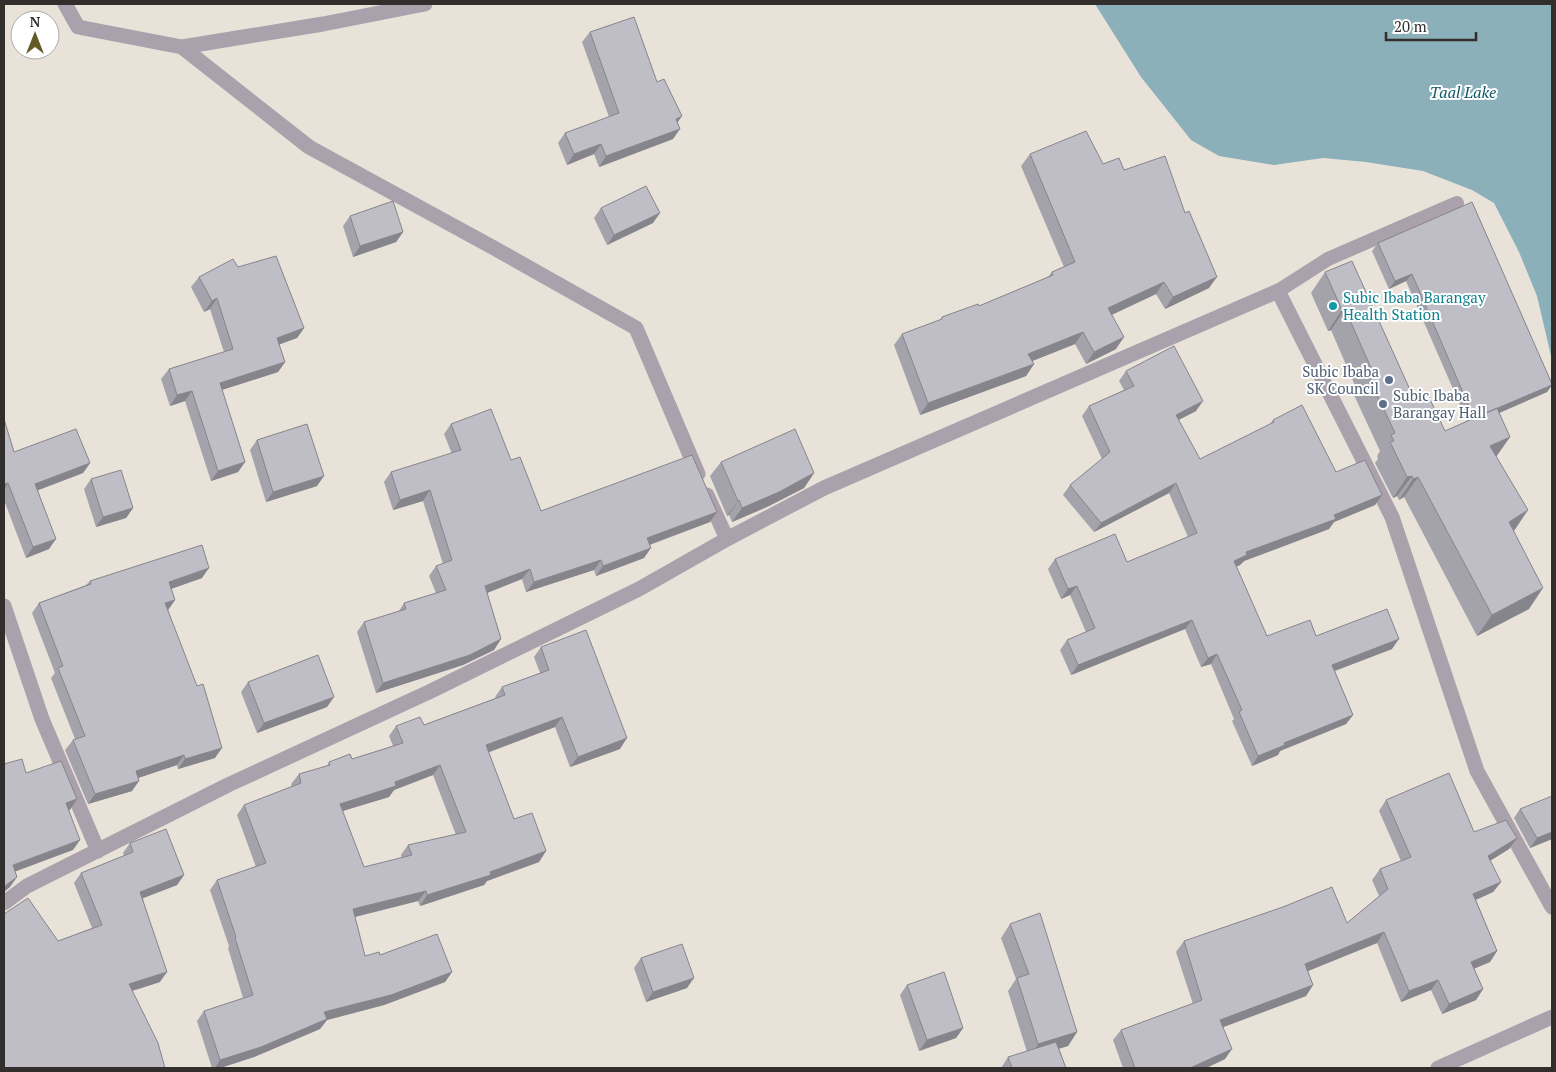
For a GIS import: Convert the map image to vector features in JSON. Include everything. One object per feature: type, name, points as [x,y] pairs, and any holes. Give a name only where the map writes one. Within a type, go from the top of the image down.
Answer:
[{"type":"street","points":[[65,4],[78,28],[182,47],[323,24],[425,4]]},
{"type":"street","points":[[182,47],[309,147],[636,328],[726,539]]},
{"type":"street","points":[[4,903],[26,886],[228,785],[429,692],[630,593],[726,539],[824,488],[1278,291],[1392,516],[1477,771],[1552,907]]},
{"type":"street","points":[[4,606],[42,719],[98,851]]},
{"type":"street","points":[[1438,1068],[1552,1018]]},
{"type":"lane","points":[[1278,291],[1328,259],[1457,203]]},
{"type":"water","name":"Taal Lake","points":[[1095,4],[1552,4],[1552,360],[1537,296],[1519,252],[1494,203],[1472,190],[1423,171],[1366,162],[1323,158],[1274,165],[1219,156],[1191,140],[1141,77]]},
{"type":"building","points":[[634,17],[657,82],[664,79],[682,116],[676,119],[680,129],[606,156],[601,144],[574,154],[565,133],[619,113],[590,32]]},
{"type":"building","points":[[1086,131],[1103,164],[1119,158],[1124,170],[1165,156],[1185,213],[1189,211],[1217,277],[1173,297],[1164,282],[1108,308],[1124,337],[1094,352],[1083,332],[1028,354],[1034,364],[928,403],[902,334],[942,319],[942,317],[978,304],[979,306],[1053,275],[1052,272],[1075,262],[1030,154]]},
{"type":"building","points":[[646,186],[660,213],[614,235],[601,208]]},
{"type":"building","points":[[393,201],[403,232],[360,246],[350,216]]},
{"type":"building","points":[[1472,202],[1552,384],[1474,418],[1412,274],[1395,281],[1378,243]]},
{"type":"building","points":[[276,256],[304,328],[277,338],[285,362],[220,383],[245,462],[218,471],[192,391],[177,395],[169,369],[233,349],[217,298],[212,301],[199,277],[233,259],[238,267]]},
{"type":"building","points":[[1352,261],[1415,401],[1428,395],[1445,431],[1497,408],[1510,437],[1490,446],[1528,510],[1509,522],[1543,588],[1492,615],[1418,477],[1413,479],[1412,476],[1407,477],[1390,442],[1394,441],[1391,435],[1395,433],[1367,373],[1372,370],[1345,309],[1342,310],[1325,272]]},
{"type":"building","points":[[1174,346],[1203,401],[1176,415],[1200,459],[1274,422],[1273,420],[1302,405],[1336,472],[1365,460],[1382,495],[1334,515],[1336,519],[1246,552],[1247,555],[1234,561],[1267,636],[1310,620],[1316,636],[1387,609],[1399,639],[1332,665],[1353,715],[1284,743],[1285,745],[1258,756],[1239,712],[1242,710],[1217,654],[1208,658],[1192,620],[1078,665],[1067,640],[1095,628],[1077,586],[1068,589],[1055,559],[1115,534],[1127,562],[1197,533],[1176,483],[1101,523],[1070,485],[1110,452],[1089,406],[1134,386],[1126,371]]},
{"type":"building","points":[[491,409],[511,460],[520,457],[541,511],[692,455],[717,512],[647,538],[651,548],[603,566],[601,560],[534,582],[530,569],[485,586],[501,639],[470,655],[383,683],[364,622],[406,609],[404,603],[446,590],[436,566],[452,560],[430,490],[400,500],[391,472],[461,450],[451,424]]},
{"type":"building","points":[[4,419],[14,452],[76,429],[90,463],[35,484],[56,539],[33,547],[8,483],[4,484]]},
{"type":"building","points":[[307,424],[324,476],[273,492],[257,440]]},
{"type":"building","points":[[795,429],[814,473],[779,492],[742,508],[721,462]]},
{"type":"building","points":[[121,470],[133,508],[103,517],[91,479]]},
{"type":"building","points":[[202,545],[209,568],[169,582],[175,600],[165,603],[197,686],[203,684],[222,748],[185,759],[184,755],[136,771],[139,781],[95,794],[73,740],[85,736],[58,668],[63,666],[39,603],[91,584],[90,581]]},
{"type":"building","points":[[586,630],[627,738],[578,757],[562,717],[486,745],[514,819],[532,813],[546,851],[490,872],[491,875],[427,895],[426,891],[353,909],[365,956],[379,952],[380,955],[437,934],[452,972],[391,995],[324,1012],[327,1019],[261,1047],[220,1060],[204,1011],[253,995],[217,880],[266,863],[244,805],[301,783],[299,774],[330,765],[329,762],[350,754],[352,759],[403,743],[396,726],[420,717],[424,725],[505,695],[502,687],[549,670],[541,647]],"holes":[[[440,765],[466,832],[408,845],[412,855],[364,867],[340,804],[396,786],[395,782]]]},
{"type":"building","points":[[318,655],[334,697],[264,723],[248,682]]},
{"type":"building","points":[[22,759],[26,773],[61,761],[77,799],[66,803],[80,840],[13,865],[17,877],[4,888],[4,764]]},
{"type":"building","points":[[1449,773],[1474,832],[1506,820],[1517,838],[1488,856],[1501,882],[1473,894],[1497,951],[1471,962],[1483,989],[1449,1004],[1438,980],[1409,991],[1384,932],[1305,964],[1313,985],[1220,1020],[1232,1049],[1190,1068],[1135,1068],[1121,1030],[1202,1000],[1184,941],[1283,907],[1332,887],[1347,923],[1388,889],[1380,869],[1411,857],[1386,800]]},
{"type":"building","points":[[1552,796],[1552,832],[1537,838],[1520,809]]},
{"type":"building","points":[[166,829],[184,875],[140,892],[167,972],[129,984],[158,1043],[165,1068],[4,1068],[4,914],[28,898],[58,941],[102,925],[81,873],[133,852],[130,843]]},
{"type":"building","points":[[1040,913],[1077,1032],[1038,1044],[1017,978],[1029,974],[1010,924]]},
{"type":"building","points":[[682,944],[694,978],[653,992],[641,958]]},
{"type":"building","points":[[944,972],[963,1028],[927,1040],[907,985]]},
{"type":"building","points":[[1056,1042],[1066,1068],[1012,1068],[1008,1057]]},
{"type":"place","name":"Subic Ibaba Barangay Health Station","points":[[1333,306]]},
{"type":"place","name":"Subic Ibaba SK Council","points":[[1389,380]]},
{"type":"place","name":"Subic Ibaba Barangay Hall","points":[[1383,404]]}]
